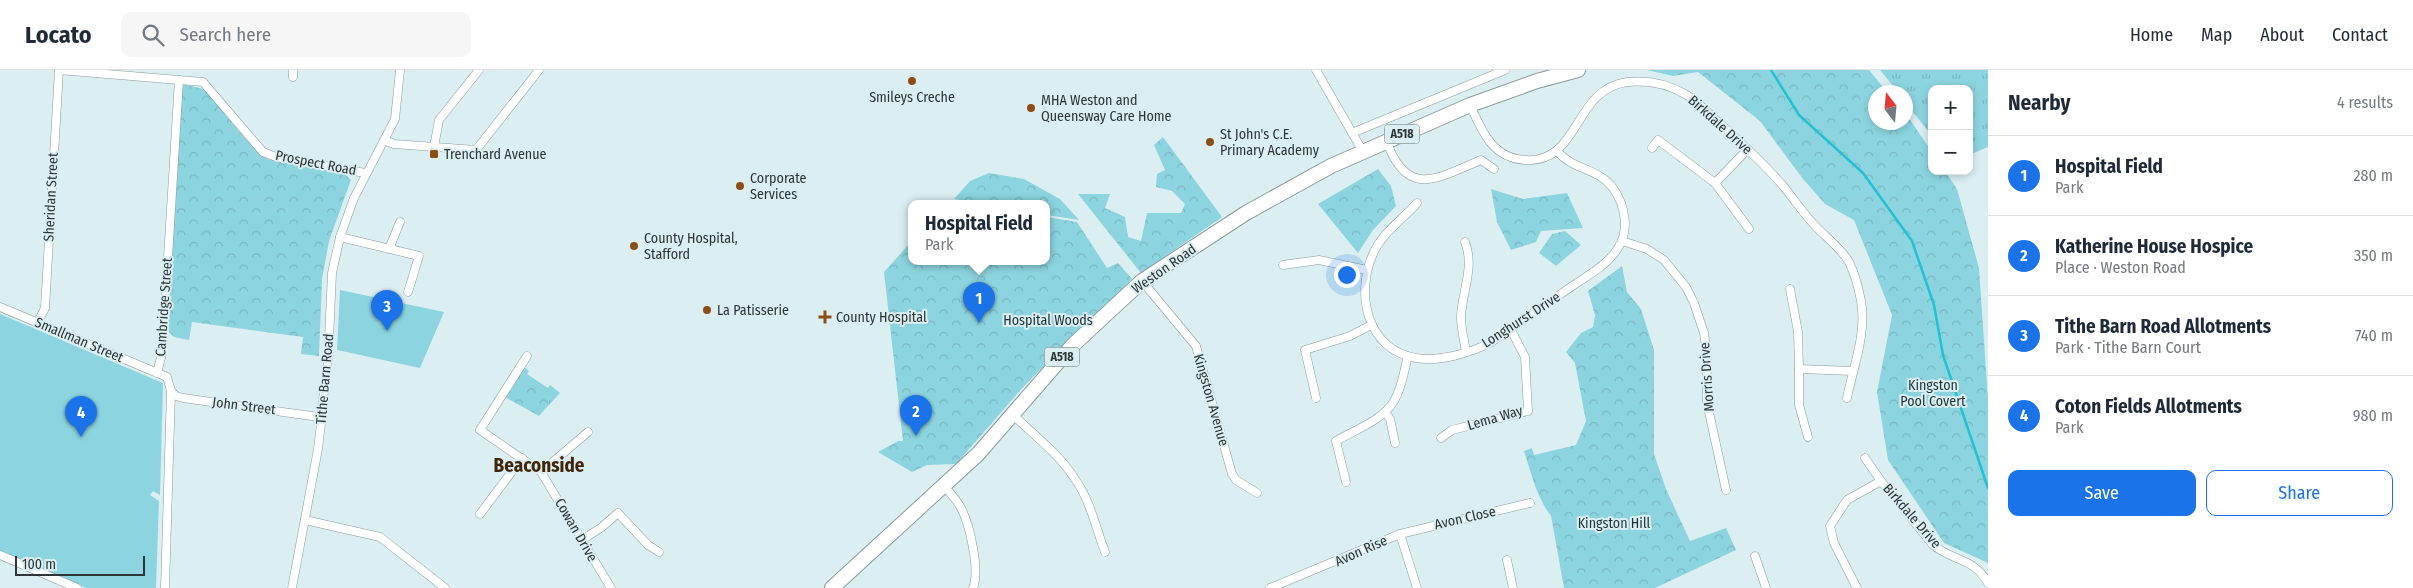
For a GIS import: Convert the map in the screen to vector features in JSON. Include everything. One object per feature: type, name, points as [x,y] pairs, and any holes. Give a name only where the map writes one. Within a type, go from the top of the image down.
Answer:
[{"type":"highway","name":"Weston Road","points":[[832,588],[984,447],[1072,346],[1142,281],[1246,213],[1362,150],[1470,105],[1537,81],[1578,70]]},
{"type":"street","name":"Prospect Road","points":[[59,70],[202,82],[263,152],[276,157],[365,173]]},
{"type":"street","name":"Sheridan Street","points":[[38,322],[45,308],[59,70]]},
{"type":"street","points":[[365,173],[395,119],[400,70]]},
{"type":"street","points":[[434,147],[439,120],[478,70]]},
{"type":"street","points":[[384,140],[394,144],[476,150],[538,70]]},
{"type":"street","points":[[1316,70],[1362,150]]},
{"type":"street","points":[[1352,133],[1505,70]]},
{"type":"street","name":"Cambridge Street","points":[[171,391],[167,377],[157,373],[162,354],[179,80]]},
{"type":"street","name":"Birkdale Drive","points":[[1557,151],[1569,137],[1592,100],[1600,92],[1617,84],[1640,81],[1666,86],[1688,95],[1748,148],[1784,187],[1810,221],[1848,261],[1861,302],[1861,336],[1847,398]]},
{"type":"street","points":[[1470,105],[1488,141],[1500,152],[1516,159],[1534,160],[1557,151],[1570,164],[1601,176],[1613,189],[1623,210],[1624,228],[1622,241]]},
{"type":"street","points":[[1386,140],[1401,170],[1413,178],[1437,178],[1480,160],[1494,169]]},
{"type":"street","points":[[1652,148],[1658,140],[1715,183],[1749,229]]},
{"type":"street","points":[[1715,183],[1748,148]]},
{"type":"street","name":"Tithe Barn Road","points":[[292,588],[318,449],[321,424],[319,417],[328,361],[332,273],[340,237],[365,173]]},
{"type":"street","name":"Longhurst Drive","points":[[1418,203],[1379,242],[1367,270],[1365,304],[1371,325],[1383,341],[1408,356],[1429,359],[1466,352],[1490,343],[1593,273],[1614,254],[1622,241]]},
{"type":"street","points":[[389,249],[400,222]]},
{"type":"street","points":[[340,237],[419,256],[408,292]]},
{"type":"street","name":"Morris Drive","points":[[1622,241],[1648,249],[1664,260],[1686,287],[1694,303],[1704,333],[1707,356],[1707,403],[1726,490]]},
{"type":"street","points":[[1465,242],[1470,256],[1461,317],[1466,352]]},
{"type":"street","points":[[1283,265],[1319,260],[1367,270]]},
{"type":"street","name":"Kingston Avenue","points":[[1142,281],[1196,346],[1232,474],[1236,480],[1258,493]]},
{"type":"street","points":[[1790,289],[1798,332],[1798,405],[1808,437]]},
{"type":"street","name":"Smallman Street","points":[[0,307],[157,373]]},
{"type":"street","points":[[1316,398],[1305,350],[1350,336],[1371,325]]},
{"type":"street","name":"Lema Way","points":[[1441,438],[1452,430],[1528,411],[1525,357],[1510,328]]},
{"type":"street","name":"Cowan Drive","points":[[527,356],[480,430],[541,472],[611,588]]},
{"type":"street","points":[[1346,482],[1336,441],[1385,412],[1395,400],[1408,356]]},
{"type":"street","points":[[1799,369],[1853,371]]},
{"type":"street","points":[[165,588],[171,391]]},
{"type":"street","name":"John Street","points":[[171,391],[176,396],[183,398],[312,414],[319,417]]},
{"type":"street","points":[[1385,412],[1390,420],[1395,443]]},
{"type":"street","points":[[1013,415],[1054,454],[1076,480],[1085,498],[1105,552]]},
{"type":"street","points":[[541,472],[588,432]]},
{"type":"street","points":[[480,514],[522,458]]},
{"type":"street","name":"Birkdale Drive","points":[[1865,458],[1933,544],[1941,551],[1978,568],[1988,583]]},
{"type":"street","points":[[1857,588],[1834,543],[1830,526],[1846,500],[1881,480]]},
{"type":"street","points":[[944,486],[961,508],[965,519],[976,567],[973,588]]},
{"type":"street","name":"Avon Close","points":[[1400,534],[1530,503]]},
{"type":"street","points":[[582,540],[602,527],[618,512],[648,545],[659,552]]},
{"type":"street","points":[[305,520],[380,537],[445,588]]},
{"type":"street","name":"Avon Rise","points":[[1270,588],[1400,534],[1417,588]]},
{"type":"street","points":[[0,555],[77,588]]},
{"type":"street","points":[[1754,556],[1766,588]]},
{"type":"street","points":[[1507,560],[1513,588]]},
{"type":"green space","name":"Kingston Pool Covert","points":[[1647,70],[1869,70],[1881,85],[1868,85],[1868,130],[1913,130],[1913,124],[1928,146],[1928,175],[1948,175],[1957,189],[1979,268],[1988,399],[1988,563],[1944,543],[1888,460],[1877,392],[1892,315],[1854,220],[1825,204],[1803,179],[1760,121],[1698,72],[1673,76]]},
{"type":"green space","points":[[1880,70],[1988,70],[1988,147],[1973,153],[1973,85],[1928,85],[1928,131],[1913,112],[1913,85],[1892,85]]},
{"type":"green space","points":[[182,84],[204,89],[243,136],[267,159],[344,173],[351,180],[329,241],[322,279],[319,356],[301,354],[303,337],[192,322],[189,340],[174,337],[167,330],[180,91]]},
{"type":"green space","points":[[1163,137],[1222,217],[1141,273],[1078,194],[1110,194],[1105,208],[1125,217],[1128,237],[1141,241],[1147,213],[1181,213],[1185,204],[1172,191],[1156,187],[1157,174],[1165,170],[1154,145]]},
{"type":"green space","points":[[1378,169],[1391,186],[1396,206],[1373,230],[1358,253],[1318,204]]},
{"type":"green space","points":[[989,173],[1024,179],[1060,199],[1079,220],[1050,215],[1050,200],[954,199],[970,181]]},
{"type":"green space","points":[[1491,189],[1523,199],[1567,193],[1583,228],[1541,231],[1536,242],[1511,250],[1497,222]]},
{"type":"green space","name":"Hospital Woods","points":[[1050,218],[1077,222],[1107,268],[1118,263],[1132,279],[1025,385],[956,464],[927,465],[912,472],[878,452],[898,441],[903,441],[884,272],[908,245],[908,265],[1050,265]]},
{"type":"green space","points":[[1565,231],[1581,245],[1556,266],[1539,253],[1552,234]]},
{"type":"green space","name":"Kingston Hill","points":[[1622,266],[1627,292],[1641,309],[1654,350],[1654,454],[1666,489],[1690,541],[1726,528],[1736,550],[1655,588],[1564,588],[1551,516],[1538,493],[1524,451],[1532,448],[1534,455],[1576,445],[1586,421],[1575,363],[1566,352],[1581,333],[1593,327],[1595,315],[1588,291]]},
{"type":"green space","points":[[340,290],[444,312],[420,368],[337,350]]},
{"type":"green space","points":[[0,314],[163,383],[160,495],[153,491],[150,495],[159,501],[156,588],[86,588],[0,551]]},
{"type":"green space","points":[[524,367],[529,371],[527,374],[548,388],[550,385],[560,393],[539,416],[549,403],[548,396],[512,388],[508,393]]},
{"type":"green space","points":[[525,382],[548,396],[549,403],[539,416],[505,397],[517,383]]},
{"type":"waterway","points":[[1771,70],[1799,115],[1863,173],[1912,241],[1934,305],[1943,355],[1988,488]]},
{"type":"place","name":"Smileys Creche","points":[[912,81]]},
{"type":"place","name":"MHA Weston and Queensway Care Home","points":[[1031,108]]},
{"type":"place","name":"St John's C.E. Primary Academy","points":[[1210,142]]},
{"type":"place","name":"Trenchard Avenue","points":[[434,154]]},
{"type":"place","name":"Corporate Services","points":[[740,186]]},
{"type":"place","name":"County Hospital, Stafford","points":[[634,246]]},
{"type":"place","name":"La Patisserie","points":[[707,310]]},
{"type":"place","name":"County Hospital","points":[[825,317]]},
{"type":"place","name":"Hospital Field","points":[[979,323]]},
{"type":"place","name":"Tithe Barn Road Allotments","points":[[387,331]]},
{"type":"place","name":"Katherine House Hospice","points":[[916,436]]},
{"type":"place","name":"Coton Fields Allotments","points":[[81,437]]},
{"type":"district","name":"Beaconside","points":[[539,465]]}]
